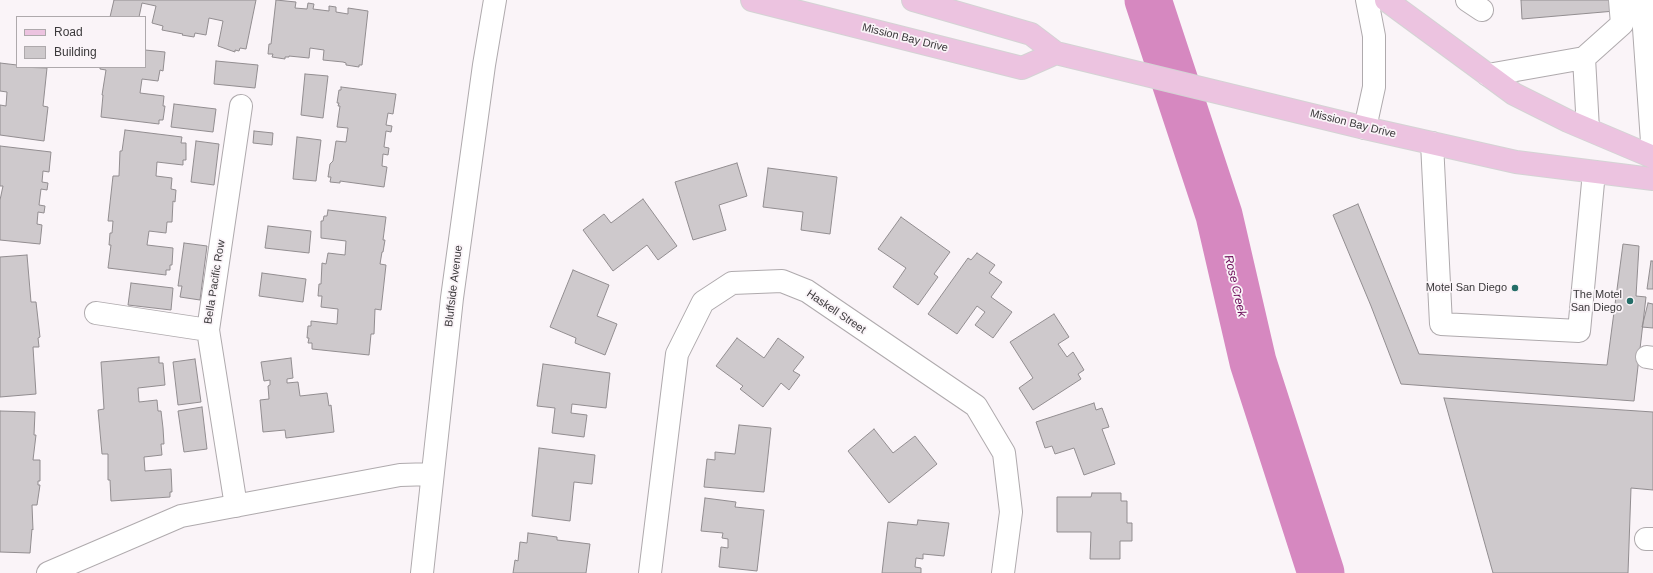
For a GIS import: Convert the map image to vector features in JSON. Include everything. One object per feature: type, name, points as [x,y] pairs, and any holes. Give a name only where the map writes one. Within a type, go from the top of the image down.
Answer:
[{"type":"main road","name":"Mission Bay Drive","points":[[752,0],[1022,68],[1056,53]]},
{"type":"main road","name":"Mission Bay Drive","points":[[913,0],[1031,34],[1056,53],[1365,128],[1516,162],[1653,179]]},
{"type":"main road","points":[[1389,1],[1514,94],[1588,129],[1653,156]]},
{"type":"street","name":"Bluffside Avenue","points":[[422,573],[453,291],[484,65],[495,0]]},
{"type":"street","points":[[1365,128],[1374,87],[1374,36],[1367,0]]},
{"type":"street","points":[[1488,74],[1584,58],[1622,24],[1620,0]]},
{"type":"street","points":[[1642,0],[1653,156]]},
{"type":"street","points":[[1584,58],[1588,129]]},
{"type":"street","name":"Bella Pacific Row","points":[[236,506],[208,330],[241,106]]},
{"type":"street","points":[[1432,143],[1441,324],[1579,331],[1594,172]]},
{"type":"street","name":"Haskell Street","points":[[650,573],[677,354],[703,302],[732,283],[782,281],[806,291],[976,406],[1004,453],[1011,512],[1003,573]]},
{"type":"street","points":[[96,313],[208,330]]},
{"type":"street","points":[[48,573],[181,516],[400,475],[432,474]]},
{"type":"building","points":[[114,0],[256,0],[246,49],[240,48],[239,51],[235,50],[235,52],[218,46],[223,21],[209,18],[206,35],[195,33],[194,37],[162,30],[163,26],[152,23],[156,6],[142,3],[139,16],[110,16]]},
{"type":"building","points":[[276,0],[296,2],[295,8],[307,9],[308,3],[314,4],[313,9],[329,11],[329,6],[336,7],[336,12],[348,14],[348,8],[368,11],[362,65],[359,65],[359,67],[346,65],[346,63],[343,62],[323,60],[324,50],[310,48],[309,58],[289,56],[285,57],[285,59],[272,57],[273,54],[268,54],[269,44],[271,44]]},
{"type":"building","points":[[1521,0],[1614,0],[1615,11],[1522,19]]},
{"type":"building","points":[[146,50],[165,52],[163,71],[160,70],[158,81],[142,79],[140,93],[164,96],[163,106],[165,106],[163,120],[159,120],[159,124],[101,117],[102,95],[106,70],[100,69],[146,68]]},
{"type":"building","points":[[216,61],[258,65],[255,88],[214,84]]},
{"type":"building","points":[[0,63],[16,65],[16,68],[47,68],[43,106],[48,107],[44,141],[0,135],[0,105],[6,106],[7,92],[0,91]]},
{"type":"building","points":[[305,74],[328,76],[323,118],[301,115]]},
{"type":"building","points":[[341,87],[396,94],[393,114],[388,113],[386,125],[392,126],[391,132],[386,131],[384,147],[389,148],[388,155],[383,154],[382,166],[387,167],[384,187],[340,181],[340,183],[330,182],[331,177],[328,177],[330,164],[333,161],[336,141],[346,142],[348,128],[337,127],[340,106],[338,106],[339,103],[337,103],[339,90],[341,90]]},
{"type":"building","points":[[174,104],[216,109],[213,132],[171,127]]},
{"type":"building","points":[[125,130],[182,137],[181,143],[186,143],[186,160],[183,160],[183,165],[157,162],[156,176],[172,178],[171,189],[176,190],[175,202],[173,201],[172,222],[167,222],[166,233],[149,231],[147,245],[173,248],[172,265],[170,265],[170,270],[166,270],[166,275],[108,268],[111,245],[109,245],[110,233],[112,233],[113,221],[108,221],[113,176],[119,176],[120,151],[122,151]]},
{"type":"building","points":[[254,131],[273,133],[272,145],[253,143]]},
{"type":"building","points":[[297,137],[321,140],[316,181],[293,179]]},
{"type":"building","points":[[196,141],[219,144],[214,185],[191,182]]},
{"type":"building","points":[[0,146],[51,152],[49,172],[43,171],[42,182],[48,183],[47,190],[41,189],[39,205],[45,206],[44,213],[38,212],[37,224],[42,225],[40,244],[0,240],[0,200],[3,186],[0,186]]},
{"type":"building","points":[[737,163],[747,196],[719,205],[726,230],[693,240],[675,182]]},
{"type":"building","points":[[768,168],[837,177],[830,234],[801,230],[803,212],[763,207]]},
{"type":"building","points":[[643,199],[677,246],[658,260],[647,245],[613,271],[583,230],[604,214],[611,223]]},
{"type":"building","name":"The Motel San Diego","points":[[1358,204],[1419,354],[1607,365],[1623,244],[1639,246],[1636,296],[1646,297],[1634,401],[1401,384],[1371,306],[1333,215]]},
{"type":"building","points":[[328,210],[386,217],[383,240],[385,240],[380,264],[386,265],[381,310],[375,309],[374,334],[371,334],[369,355],[312,349],[312,343],[308,343],[308,326],[311,326],[311,321],[337,324],[338,309],[321,307],[322,296],[318,296],[319,284],[321,284],[322,263],[326,264],[328,253],[345,255],[346,241],[321,238],[321,221],[323,221],[324,216],[327,216]]},
{"type":"building","points":[[901,217],[950,252],[934,274],[938,277],[918,305],[893,287],[906,268],[878,249]]},
{"type":"building","points":[[268,226],[311,231],[309,253],[265,248]]},
{"type":"building","points":[[184,243],[207,246],[200,300],[180,297],[182,286],[178,286]]},
{"type":"building","points":[[977,253],[995,265],[989,273],[1002,282],[991,297],[1012,312],[993,338],[975,325],[985,312],[977,306],[957,334],[928,314],[968,258],[971,260]]},
{"type":"building","points":[[27,255],[31,302],[36,302],[40,337],[38,338],[39,347],[33,347],[36,394],[0,397],[0,257]]},
{"type":"building","points":[[1651,261],[1653,261],[1653,289],[1647,289]]},
{"type":"building","points":[[573,270],[609,285],[597,316],[617,324],[605,355],[575,343],[576,338],[550,327]]},
{"type":"building","points":[[262,273],[306,279],[303,302],[259,296]]},
{"type":"building","points":[[131,283],[173,288],[171,310],[128,305]]},
{"type":"building","points":[[1648,303],[1653,304],[1653,328],[1642,327]]},
{"type":"building","points":[[1054,314],[1069,337],[1058,344],[1067,357],[1073,352],[1084,370],[1078,374],[1081,379],[1033,410],[1019,388],[1033,378],[1010,342]]},
{"type":"building","points":[[737,338],[764,358],[778,338],[804,357],[793,371],[800,375],[789,390],[781,383],[763,407],[740,389],[743,386],[716,366]]},
{"type":"building","points":[[159,357],[159,363],[163,363],[165,385],[138,388],[139,402],[157,400],[158,411],[161,411],[163,428],[164,444],[161,444],[162,455],[144,457],[145,471],[171,469],[172,492],[170,492],[170,497],[111,501],[110,480],[108,480],[108,454],[102,454],[98,410],[104,409],[101,362]]},
{"type":"building","points":[[291,358],[293,378],[287,379],[287,383],[298,382],[300,396],[327,393],[329,406],[331,405],[334,432],[286,438],[285,430],[263,432],[260,400],[269,399],[268,386],[270,385],[270,380],[264,381],[261,362]]},
{"type":"building","points":[[195,359],[201,402],[178,405],[173,362]]},
{"type":"building","points":[[543,364],[610,373],[606,408],[572,404],[571,413],[587,415],[584,437],[552,433],[555,408],[537,406]]},
{"type":"building","points":[[1444,398],[1653,412],[1653,490],[1631,488],[1628,573],[1493,573]]},
{"type":"building","points":[[1094,403],[1096,410],[1102,408],[1109,427],[1102,429],[1115,464],[1084,475],[1074,448],[1055,454],[1052,446],[1045,448],[1036,422]]},
{"type":"building","points":[[202,407],[207,449],[184,452],[178,411]]},
{"type":"building","points":[[0,411],[35,412],[34,435],[36,435],[33,460],[40,460],[40,481],[38,481],[38,485],[40,485],[37,505],[32,505],[33,530],[32,529],[30,553],[0,552]]},
{"type":"building","points":[[739,425],[771,428],[764,492],[704,487],[707,459],[715,460],[715,452],[735,454]]},
{"type":"building","points":[[874,429],[893,453],[915,436],[937,464],[889,503],[848,451]]},
{"type":"building","points":[[539,448],[595,455],[592,484],[574,482],[570,521],[532,516]]},
{"type":"building","points":[[1092,493],[1121,493],[1121,501],[1127,501],[1127,523],[1132,523],[1132,541],[1120,541],[1120,559],[1090,559],[1091,532],[1057,532],[1057,497],[1091,497]]},
{"type":"building","points":[[705,498],[736,502],[735,507],[764,510],[757,571],[719,567],[721,547],[728,548],[728,539],[722,538],[723,533],[701,531]]},
{"type":"building","points":[[918,520],[949,523],[944,556],[923,554],[923,559],[916,558],[915,567],[921,568],[921,573],[882,573],[888,522],[917,525]]},
{"type":"building","points":[[528,533],[557,537],[557,540],[590,544],[586,573],[513,573],[515,560],[518,561],[520,542],[527,543]]},
{"type":"waterway","name":"Rose Creek","points":[[1148,0],[1219,215],[1253,362],[1321,573]]},
{"type":"place","name":"Motel San Diego","points":[[1515,288]]},
{"type":"place","name":"The Motel San Diego","points":[[1630,301]]}]
